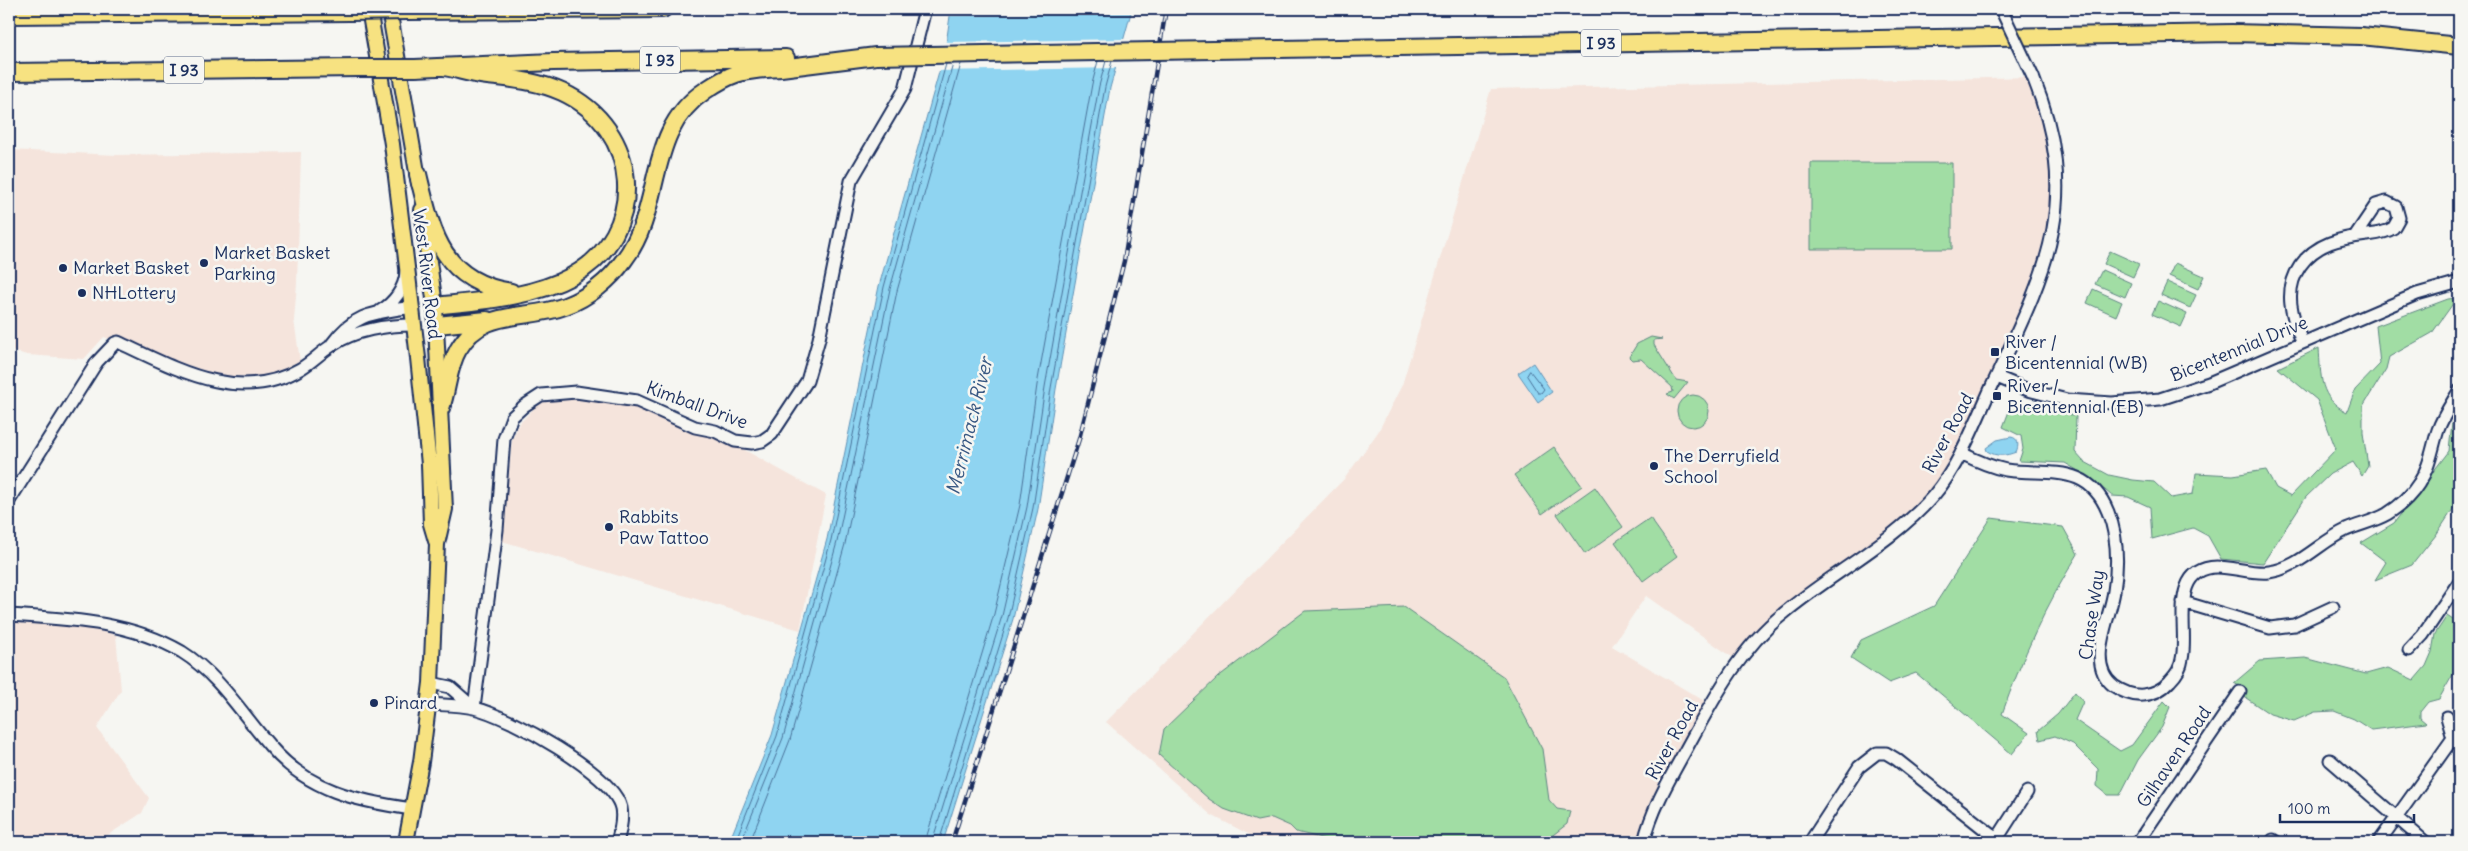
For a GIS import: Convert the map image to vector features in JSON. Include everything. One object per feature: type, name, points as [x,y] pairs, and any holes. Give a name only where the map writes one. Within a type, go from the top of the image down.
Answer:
[{"type":"highway","points":[[9,15],[663,9]]},
{"type":"highway","name":"I 93","points":[[9,72],[415,68],[553,62],[2223,33],[2361,36],[2459,46]]},
{"type":"highway","points":[[437,325],[492,319],[564,306],[588,296],[624,260],[647,216],[662,149],[673,125],[688,106],[706,90],[736,74],[876,56]]},
{"type":"highway","points":[[435,306],[521,293],[547,287],[572,276],[585,268],[604,250],[618,225],[626,200],[626,173],[620,148],[607,127],[586,106],[562,92],[533,82],[480,75],[444,66]]},
{"type":"highway","points":[[418,174],[434,235],[451,260],[480,282],[504,290],[521,293]]},
{"type":"highway","points":[[442,408],[448,387],[450,370],[459,348],[476,328],[492,319]]},
{"type":"main road","name":"West River Road","points":[[369,9],[392,144],[429,464],[431,524],[437,544]]},
{"type":"main road","name":"West River Road","points":[[389,9],[418,174],[435,306],[442,408],[445,509],[437,544],[429,704],[406,842]]},
{"type":"main road","points":[[412,307],[435,306]]},
{"type":"main road","points":[[414,325],[437,325]]},
{"type":"street","name":"Kimball Drive","points":[[474,708],[497,530],[504,440],[512,417],[524,406],[541,395],[576,392],[622,398],[644,404],[695,427],[715,431],[735,441],[752,443],[762,441],[772,434],[779,426],[806,381],[821,331],[851,181],[904,89],[925,9]]},
{"type":"street","name":"River Road","points":[[1644,842],[1664,790],[1711,706],[1749,648],[1783,613],[1881,541],[1921,507],[1944,481],[1961,453],[2040,277],[2055,228],[2058,186],[2056,158],[2045,109],[2033,77],[2001,9]]},
{"type":"street","points":[[2302,342],[2290,307],[2291,287],[2294,277],[2305,260],[2321,246],[2355,236]]},
{"type":"street","points":[[9,501],[66,409],[97,362],[111,346],[118,342],[195,375],[226,383],[259,384],[292,373],[311,362],[331,345],[350,323],[387,306],[400,291],[406,265]]},
{"type":"street","name":"Bicentennial Drive","points":[[1996,377],[2048,397],[2090,403],[2139,402],[2183,393],[2417,294],[2459,282]]},
{"type":"street","points":[[375,313],[412,307]]},
{"type":"street","points":[[331,345],[352,335],[373,330],[414,325]]},
{"type":"street","name":"Chase Way","points":[[1961,453],[1998,468],[2052,471],[2068,474],[2090,487],[2104,503],[2111,522],[2116,564],[2114,592],[2104,636],[2100,666],[2104,675],[2118,689],[2128,694],[2148,695],[2158,691],[2174,677],[2182,659],[2183,602],[2186,586],[2202,570],[2223,567],[2268,572],[2286,567],[2346,531],[2379,518],[2396,508],[2411,494],[2423,477],[2438,429],[2459,391]]},
{"type":"street","points":[[2409,650],[2423,635],[2459,582]]},
{"type":"street","points":[[2183,602],[2270,628],[2294,625],[2333,607]]},
{"type":"street","points":[[9,615],[95,622],[126,630],[182,652],[206,671],[279,756],[303,775],[344,797],[412,810]]},
{"type":"street","points":[[431,683],[450,687],[474,708]]},
{"type":"street","name":"Gilhaven Road","points":[[2138,842],[2240,692]]},
{"type":"street","points":[[429,704],[474,708],[513,722],[576,761],[611,791],[621,809],[617,842]]},
{"type":"street","points":[[2379,842],[2456,740],[2447,717]]},
{"type":"street","points":[[1810,842],[1859,767],[1877,752],[1896,759],[1996,841],[2028,792]]},
{"type":"street","points":[[2330,760],[2425,842]]},
{"type":"shaded area","name":"The Derryfield School","points":[[2033,77],[2052,137],[2055,228],[1997,377],[1933,495],[1800,600],[1739,662],[1646,596],[1612,646],[1711,705],[1644,842],[1276,842],[1258,839],[1211,815],[1106,722],[1345,478],[1378,432],[1402,385],[1491,89]]},
{"type":"shaded area","points":[[9,150],[117,155],[301,152],[294,320],[300,361],[283,372],[263,377],[220,376],[104,337],[84,359],[27,355],[9,350]]},
{"type":"shaded area","points":[[556,396],[636,404],[710,431],[826,495],[800,630],[502,541],[512,440],[519,424],[538,404]]},
{"type":"shaded area","points":[[9,621],[82,626],[116,635],[121,690],[97,728],[149,798],[142,813],[97,842],[9,842]]},
{"type":"green space","points":[[1811,163],[1952,163],[1952,249],[1811,249]]},
{"type":"green space","points":[[2110,251],[2139,264],[2133,277],[2104,264]]},
{"type":"green space","points":[[2175,263],[2204,276],[2198,289],[2169,276]]},
{"type":"green space","points":[[2102,270],[2131,283],[2125,297],[2095,284]]},
{"type":"green space","points":[[2167,282],[2196,295],[2190,308],[2161,295]]},
{"type":"green space","points":[[2093,289],[2122,302],[2116,316],[2087,303]]},
{"type":"green space","points":[[2457,298],[2432,333],[2389,357],[2386,369],[2363,406],[2363,433],[2368,466],[2362,476],[2353,462],[2330,474],[2306,497],[2263,563],[2221,559],[2208,536],[2193,528],[2152,539],[2150,507],[2128,497],[2112,496],[2092,479],[2065,463],[2019,461],[2023,449],[2021,436],[2003,427],[2013,401],[2076,416],[2075,452],[2083,461],[2109,475],[2154,482],[2171,498],[2193,494],[2196,473],[2233,475],[2266,470],[2276,488],[2291,496],[2336,449],[2317,400],[2278,368],[2319,348],[2321,377],[2326,393],[2331,400],[2347,412],[2355,390],[2380,364],[2376,326],[2448,299]]},
{"type":"green space","points":[[2158,301],[2187,314],[2181,327],[2152,314]]},
{"type":"green space","points":[[1651,337],[1662,339],[1654,340],[1654,345],[1676,380],[1688,382],[1674,399],[1667,394],[1673,392],[1672,387],[1641,359],[1632,360],[1629,357],[1637,344]]},
{"type":"green space","points":[[1693,395],[1705,399],[1709,411],[1705,423],[1693,427],[1681,423],[1677,411],[1681,399]]},
{"type":"green space","points":[[2452,422],[2459,424],[2459,500],[2436,535],[2412,565],[2375,580],[2386,562],[2361,543],[2394,523],[2449,451]]},
{"type":"green space","points":[[1554,447],[1582,486],[1542,514],[1514,475]]},
{"type":"green space","points":[[1595,487],[1623,527],[1585,554],[1557,514]]},
{"type":"green space","points":[[1650,518],[1677,556],[1643,581],[1615,542]]},
{"type":"green space","points":[[1991,518],[2063,527],[2078,554],[2035,632],[2002,714],[2029,733],[2012,754],[1916,673],[1889,683],[1851,658],[1861,640],[1934,606]]},
{"type":"green space","points":[[1404,607],[1504,677],[1542,749],[1549,800],[1557,809],[1570,811],[1567,824],[1544,842],[1338,842],[1296,832],[1290,826],[1272,818],[1257,821],[1224,809],[1209,799],[1159,755],[1164,729],[1218,677],[1305,611]]},
{"type":"green space","points":[[2447,616],[2459,624],[2459,670],[2455,671],[2439,699],[2428,702],[2420,712],[2420,718],[2426,723],[2371,730],[2354,719],[2334,711],[2315,712],[2294,721],[2270,714],[2243,696],[2246,690],[2234,683],[2260,661],[2305,658],[2366,674],[2388,668],[2414,680],[2426,666],[2432,652],[2435,634]]},
{"type":"green space","points":[[2075,692],[2083,702],[2075,720],[2120,751],[2132,745],[2164,701],[2170,707],[2162,727],[2138,760],[2120,795],[2108,795],[2097,786],[2098,769],[2073,744],[2055,736],[2040,740],[2038,731],[2058,714]]},
{"type":"water","name":"Merrimack River","points":[[951,9],[1132,9],[1110,88],[1056,389],[1038,509],[1013,619],[943,842],[729,842],[772,735],[827,539],[879,286],[945,51]]},
{"type":"water","points":[[1533,363],[1552,392],[1538,402],[1518,373]]},
{"type":"water","points":[[2011,437],[2016,439],[2018,443],[2016,452],[2001,455],[1987,451],[1986,448],[1997,440]]},
{"type":"pier","points":[[948,9],[1135,9],[1133,13],[947,16]]},
{"type":"pier","points":[[1126,39],[1118,68],[937,71],[944,42]]},
{"type":"railway","points":[[952,842],[1079,439],[1124,261],[1166,9]]},
{"type":"place","name":"Market Basket Parking","points":[[204,263]]},
{"type":"place","name":"Market Basket","points":[[63,268]]},
{"type":"place","name":"NHLottery","points":[[82,293]]},
{"type":"place","name":"River / Bicentennial (WB)","points":[[1995,352]]},
{"type":"place","name":"River / Bicentennial (EB)","points":[[1997,396]]},
{"type":"place","name":"The Derryfield School","points":[[1654,466]]},
{"type":"place","name":"Rabbits Paw Tattoo","points":[[609,527]]},
{"type":"place","name":"Pinard","points":[[374,703]]}]
